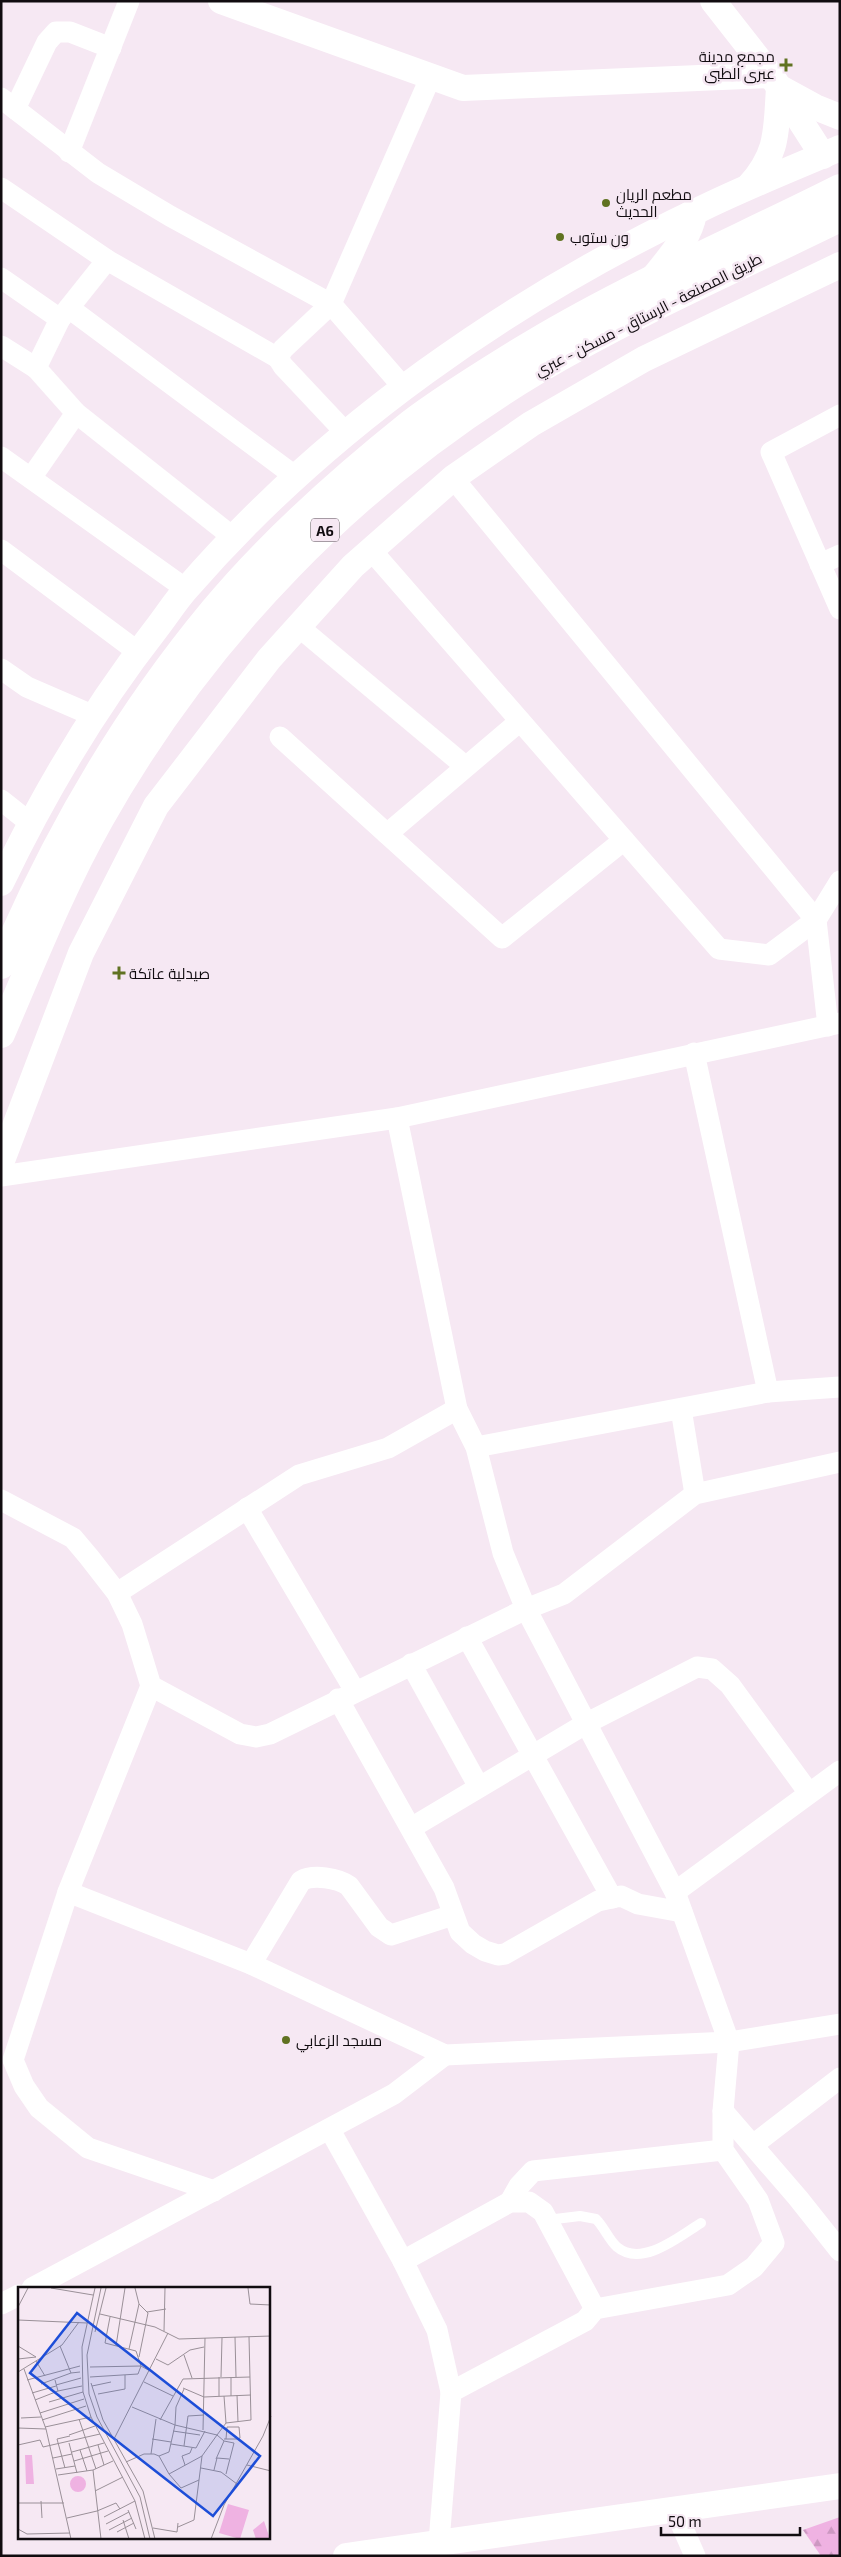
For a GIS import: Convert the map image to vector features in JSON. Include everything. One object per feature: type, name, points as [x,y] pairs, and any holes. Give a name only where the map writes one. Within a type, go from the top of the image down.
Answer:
[{"type":"highway","name":"طريق المصنعة - الرستاق - مسكن - عبري","points":[[1,965],[38,886],[102,766],[179,655],[213,610],[264,555],[348,476],[412,423],[520,352],[590,312],[840,188]]},
{"type":"highway","points":[[652,281],[682,241],[693,213]]},
{"type":"highway","name":"طريق المصنعة - الرستاق - مسكن - عبري","points":[[1,1034],[71,875],[100,819],[135,761],[212,652],[302,552],[352,505],[425,445],[537,371],[649,310],[840,218]]},
{"type":"street","points":[[69,152],[129,1]]},
{"type":"street","points":[[222,1],[463,88],[775,81],[815,107],[840,117]]},
{"type":"street","points":[[1,883],[30,823],[94,716],[138,652],[186,589],[296,477],[346,433],[404,388],[505,319],[577,275],[693,213],[749,186],[831,152],[713,1]]},
{"type":"street","points":[[111,48],[70,32],[56,32],[47,42],[8,103],[98,173],[170,216],[332,304],[404,388]]},
{"type":"street","points":[[278,358],[283,349],[332,304],[431,76]]},
{"type":"street","points":[[749,186],[767,164],[775,144],[775,81]]},
{"type":"street","points":[[1,188],[107,260],[278,358],[283,366],[346,433]]},
{"type":"street","points":[[36,368],[64,314],[107,260]]},
{"type":"street","points":[[1,1163],[82,953],[156,806],[270,659],[353,566],[452,478],[530,424],[644,359],[840,265]]},
{"type":"street","points":[[1,278],[64,314],[296,477]]},
{"type":"street","points":[[1,346],[36,368],[76,413],[234,538]]},
{"type":"street","points":[[31,478],[76,413]]},
{"type":"street","points":[[840,416],[771,452],[840,609]]},
{"type":"street","points":[[1,457],[186,589]]},
{"type":"street","points":[[1,1176],[397,1118],[834,1024],[816,920],[452,478]]},
{"type":"street","points":[[1,550],[138,652]]},
{"type":"street","points":[[371,550],[719,948],[770,956],[816,920],[840,882]]},
{"type":"street","points":[[820,564],[840,555]]},
{"type":"street","points":[[299,627],[466,766]]},
{"type":"street","points":[[1,669],[27,687],[94,716]]},
{"type":"street","points":[[387,834],[520,722]]},
{"type":"street","points":[[280,737],[502,938],[624,840]]},
{"type":"street","points":[[1,800],[30,823]]},
{"type":"street","points":[[694,1053],[768,1392]]},
{"type":"street","points":[[397,1118],[457,1409],[476,1447],[503,1553],[526,1609],[675,1892],[729,2042],[723,2111],[723,2150],[758,2200],[774,2243],[754,2267],[728,2285],[595,2309],[585,2321],[451,2392]]},
{"type":"street","points":[[476,1447],[768,1392],[840,1387]]},
{"type":"street","points":[[116,1593],[299,1475],[388,1448],[457,1409]]},
{"type":"street","points":[[681,1409],[695,1494]]},
{"type":"street","points":[[151,1686],[240,1734],[256,1737],[270,1734],[526,1609],[564,1594],[695,1494],[840,1462]]},
{"type":"street","points":[[1,1500],[73,1538],[116,1593],[132,1624],[151,1686],[68,1892],[13,2060],[24,2086],[39,2108],[88,2148],[214,2191]]},
{"type":"street","points":[[248,1508],[347,1695],[411,1828],[444,1888],[460,1932],[473,1944],[491,1954],[505,1954],[598,1901],[621,1896],[638,1904],[682,1912]]},
{"type":"street","points":[[467,1638],[534,1754],[612,1898]]},
{"type":"street","points":[[412,1664],[479,1787]]},
{"type":"street","points":[[411,1828],[587,1723],[697,1667],[712,1669],[730,1685],[809,1793]]},
{"type":"street","points":[[675,1892],[840,1771]]},
{"type":"street","points":[[251,1964],[301,1881],[310,1878],[343,1881],[349,1886],[379,1927],[392,1935],[453,1916]]},
{"type":"street","points":[[68,1892],[251,1964],[445,2056],[729,2042],[840,2024]]},
{"type":"street","points":[[34,2287],[330,2130],[394,2094],[445,2056]]},
{"type":"street","points":[[753,2145],[840,2078]]},
{"type":"street","points":[[723,2111],[840,2251]]},
{"type":"street","points":[[330,2130],[403,2261],[437,2330],[451,2392],[439,2542]]},
{"type":"street","points":[[510,2202],[519,2186],[534,2171],[723,2150]]},
{"type":"street","points":[[403,2261],[510,2202],[529,2202],[543,2212],[595,2309]]},
{"type":"street","points":[[1,2304],[18,2296]]},
{"type":"street","points":[[346,2556],[840,2486]]},
{"type":"street","points":[[675,2510],[695,2556]]},
{"type":"lane","points":[[547,2220],[580,2216],[596,2219],[615,2245],[623,2251],[638,2253],[655,2251],[702,2223]]},
{"type":"green space","points":[[840,2517],[840,2556],[821,2556],[803,2530]]},
{"type":"place","name":"مجمع مدينة عبرى الطبى","points":[[786,65]]},
{"type":"place","name":"مطعم الريان الحديث","points":[[606,203]]},
{"type":"place","name":"ون ستوب","points":[[560,237]]},
{"type":"place","name":"صيدلية عاتكة","points":[[119,973]]},
{"type":"place","name":"مسجد الزعابي","points":[[286,2040]]}]
